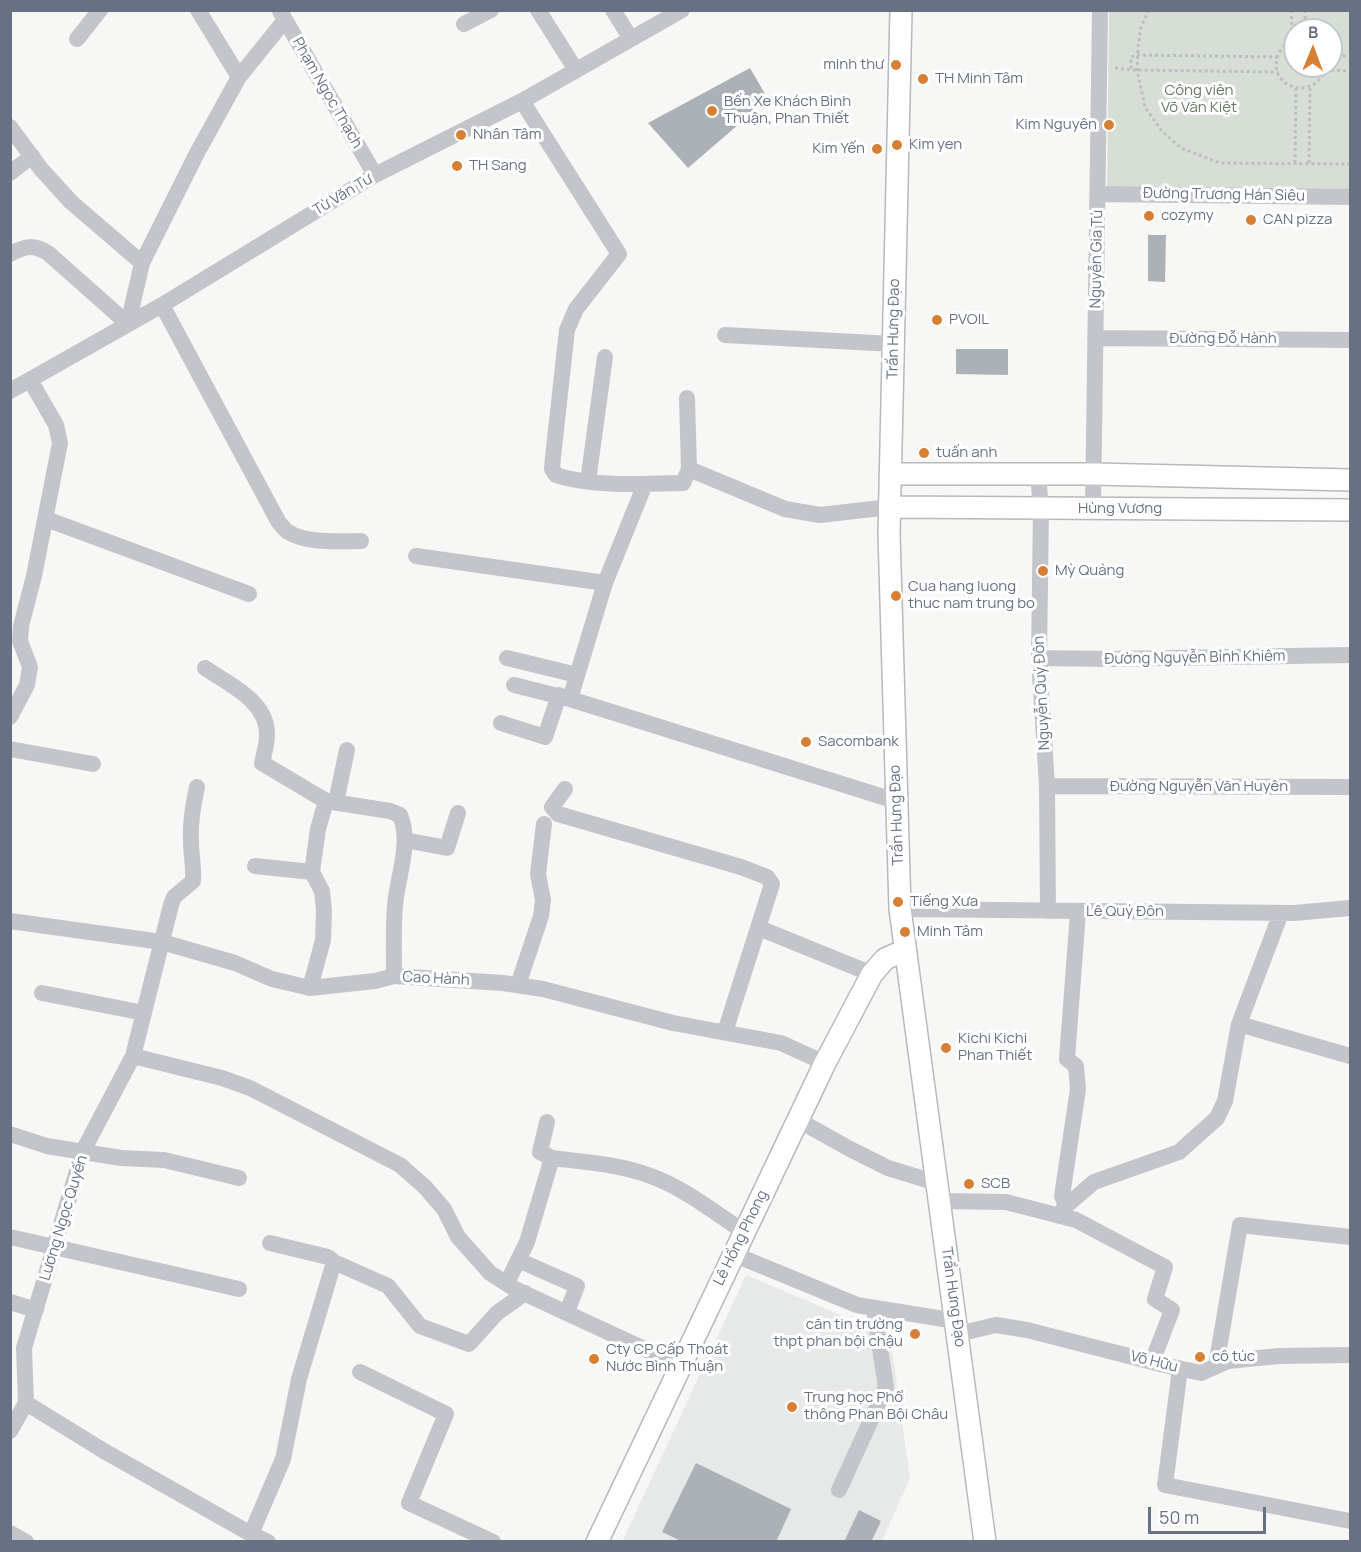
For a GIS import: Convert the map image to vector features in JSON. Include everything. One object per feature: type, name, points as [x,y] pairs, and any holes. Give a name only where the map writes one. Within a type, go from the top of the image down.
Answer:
[{"type":"main road","name":"Trần Hưng Đạo","points":[[900,10],[890,474],[900,909],[985,1542]]},
{"type":"main road","points":[[890,474],[1094,474],[1350,480]]},
{"type":"main road","name":"Hùng Vương","points":[[890,507],[1350,510]]},
{"type":"main road","name":"Lê Hồng Phong","points":[[597,1542],[825,1063],[872,974],[885,959],[905,950]]},
{"type":"street","points":[[77,39],[100,10]]},
{"type":"street","points":[[198,10],[239,77]]},
{"type":"street","points":[[464,24],[491,10]]},
{"type":"street","points":[[538,10],[576,70]]},
{"type":"street","points":[[613,10],[631,39]]},
{"type":"street","name":"Từ Văn Tư","points":[[10,391],[162,305],[375,175],[522,101],[682,10]]},
{"type":"street","name":"Nguyễn Gia Tú","points":[[1093,508],[1100,10]]},
{"type":"street","points":[[10,254],[24,247],[38,248],[48,253],[128,324],[142,263],[197,153],[239,77],[282,15]]},
{"type":"street","name":"Phạm Ngọc Thạch","points":[[282,15],[375,175]]},
{"type":"street","points":[[522,101],[619,254],[576,309],[567,330],[552,469],[556,475],[566,479],[645,484],[683,483],[689,468],[687,398]]},
{"type":"street","points":[[11,130],[71,202],[142,263]]},
{"type":"street","points":[[10,173],[32,156]]},
{"type":"street","name":"Đường Trương Hán Siêu","points":[[1098,194],[1350,197]]},
{"type":"street","points":[[162,305],[278,521],[288,532],[304,537],[361,541]]},
{"type":"street","points":[[725,335],[893,344]]},
{"type":"street","name":"Đường Đỗ Hành","points":[[1095,338],[1350,340]]},
{"type":"street","points":[[588,481],[605,357]]},
{"type":"street","points":[[10,717],[27,685],[30,667],[20,642],[21,626],[46,519],[60,443],[56,425],[30,380]]},
{"type":"street","points":[[689,468],[785,509],[820,515],[890,507]]},
{"type":"street","name":"Nguyễn Quý Đôn","points":[[1038,475],[1041,508],[1039,658],[1047,786],[1048,911]]},
{"type":"street","points":[[501,723],[545,737],[577,675],[605,583],[645,484]]},
{"type":"street","points":[[46,519],[249,594]]},
{"type":"street","points":[[416,556],[605,583]]},
{"type":"street","name":"Đường Nguyễn Bỉnh Khiêm","points":[[1039,658],[1111,660],[1350,655]]},
{"type":"street","points":[[507,658],[577,675]]},
{"type":"street","points":[[205,668],[251,699],[264,716],[268,734],[262,763],[331,802],[390,811],[400,815],[404,822],[405,840],[394,906],[394,976]]},
{"type":"street","points":[[514,685],[564,697],[896,801]]},
{"type":"street","points":[[10,749],[93,764]]},
{"type":"street","points":[[310,988],[323,940],[322,891],[312,872],[318,829],[331,802],[347,750]]},
{"type":"street","name":"Đường Nguyễn Văn Huyên","points":[[1047,786],[1350,787]]},
{"type":"street","name":"Lương Ngọc Quyến","points":[[26,1403],[24,1348],[83,1151],[133,1056],[174,897],[193,881],[191,826],[197,787]]},
{"type":"street","points":[[565,789],[552,807],[558,814],[741,867],[767,877],[772,884],[724,1032]]},
{"type":"street","points":[[405,840],[447,848],[458,813]]},
{"type":"street","points":[[518,984],[542,916],[543,900],[538,874],[544,824]]},
{"type":"street","points":[[255,866],[312,872]]},
{"type":"street","name":"Lê Quý Đôn","points":[[900,909],[1281,913],[1350,908]]},
{"type":"street","points":[[1062,1211],[1062,1196],[1078,1089],[1076,1066],[1067,1059],[1078,912]]},
{"type":"street","points":[[1062,1211],[1094,1182],[1179,1152],[1217,1118],[1225,1101],[1239,1024],[1281,913]]},
{"type":"street","name":"Cao Hành","points":[[10,921],[162,942],[235,963],[272,979],[310,988],[375,981],[394,976],[518,984],[673,1023],[781,1043],[825,1063]]},
{"type":"street","points":[[759,928],[872,974]]},
{"type":"street","points":[[42,993],[144,1013]]},
{"type":"street","points":[[1239,1024],[1350,1056]]},
{"type":"street","points":[[133,1056],[222,1078],[250,1088],[400,1165],[425,1187],[444,1209],[458,1237],[490,1273],[525,1293],[681,1366]]},
{"type":"street","points":[[798,1120],[849,1149],[938,1192],[1062,1211],[1165,1267],[1155,1299],[1172,1310],[1152,1362]]},
{"type":"street","points":[[547,1122],[540,1152],[552,1158],[611,1166],[648,1175],[686,1193],[744,1232]]},
{"type":"street","points":[[10,1134],[46,1146],[121,1158],[164,1160],[239,1178]]},
{"type":"street","points":[[507,1283],[527,1242],[552,1158]]},
{"type":"street","points":[[1216,1366],[1240,1225],[1350,1237]]},
{"type":"street","points":[[10,1237],[239,1289]]},
{"type":"street","points":[[270,1243],[328,1257],[334,1262],[388,1286],[420,1326],[469,1344],[497,1313],[525,1293]]},
{"type":"street","points":[[733,1254],[857,1305],[957,1328]]},
{"type":"street","points":[[519,1260],[577,1286],[567,1312]]},
{"type":"street","points":[[250,1534],[283,1460],[299,1379],[334,1262]]},
{"type":"street","points":[[10,1302],[36,1310]]},
{"type":"street","points":[[839,1490],[886,1387],[874,1309]]},
{"type":"street","name":"Võ Hữu","points":[[957,1328],[996,1325],[1016,1328],[1201,1373],[1228,1361],[1269,1357],[1350,1355]]},
{"type":"street","points":[[1180,1369],[1165,1485],[1350,1521]]},
{"type":"street","points":[[360,1372],[446,1414],[409,1503],[492,1542]]},
{"type":"street","points":[[10,1431],[26,1403],[104,1451],[268,1542]]},
{"type":"street","points":[[10,1533],[26,1542]]},
{"type":"path","points":[[1149,10],[1141,27],[1137,55],[1137,70],[1145,107],[1161,130],[1181,148],[1220,163],[1350,164]]},
{"type":"path","points":[[1283,46],[1278,52],[1276,65],[1280,78],[1290,86],[1303,89],[1316,85],[1322,78]]},
{"type":"path","points":[[1137,55],[1278,57]]},
{"type":"path","points":[[1137,70],[1278,72]]},
{"type":"path","points":[[1295,163],[1296,87]]},
{"type":"path","points":[[1309,164],[1310,87]]},
{"type":"shaded area","name":"Trung học Phổ thông Phan Bội Châu","points":[[746,1275],[890,1336],[910,1478],[882,1541],[622,1542]]},
{"type":"green space","name":"Công viên Võ Văn Kiệt","points":[[1109,11],[1350,11],[1350,192],[1107,189]]},
{"type":"building","name":"Bến Xe Khách Bình Thuận, Phan Thiết","points":[[750,68],[768,99],[688,168],[648,123]]},
{"type":"building","points":[[1148,235],[1166,235],[1165,282],[1148,281]]},
{"type":"building","points":[[956,349],[1008,349],[1008,375],[956,374]]},
{"type":"building","points":[[696,1463],[791,1509],[776,1542],[683,1542],[662,1532]]},
{"type":"building","points":[[859,1510],[881,1521],[871,1542],[844,1542]]},
{"type":"place","name":"minh thư","points":[[896,65]]},
{"type":"place","name":"TH Minh Tâm","points":[[923,79]]},
{"type":"place","name":"Bến Xe Khách Bình Thuận, Phan Thiết","points":[[712,111]]},
{"type":"place","name":"Kim Nguyên","points":[[1109,125]]},
{"type":"place","name":"Nhân Tâm","points":[[461,135]]},
{"type":"place","name":"Kim yen","points":[[897,145]]},
{"type":"place","name":"Kim Yến","points":[[877,149]]},
{"type":"place","name":"TH Sang","points":[[457,166]]},
{"type":"place","name":"cozymy","points":[[1149,216]]},
{"type":"place","name":"CAN pizza","points":[[1251,220]]},
{"type":"place","name":"PVOIL","points":[[937,320]]},
{"type":"place","name":"tuấn anh","points":[[924,453]]},
{"type":"place","name":"Mỳ Quảng","points":[[1043,571]]},
{"type":"place","name":"Cua hang luong thuc nam trung bo","points":[[896,596]]},
{"type":"place","name":"Sacombank","points":[[806,742]]},
{"type":"place","name":"Tiếng Xưa","points":[[898,902]]},
{"type":"place","name":"Minh Tâm","points":[[905,932]]},
{"type":"place","name":"Kichi Kichi Phan Thiết","points":[[946,1048]]},
{"type":"place","name":"SCB","points":[[969,1184]]},
{"type":"place","name":"căn tin trường thpt phan bội chậu","points":[[915,1334]]},
{"type":"place","name":"cô túc","points":[[1200,1357]]},
{"type":"place","name":"Cty CP Cấp Thoát Nước Bình Thuận","points":[[594,1359]]},
{"type":"place","name":"Trung học Phổ thông Phan Bội Châu","points":[[792,1407]]}]
